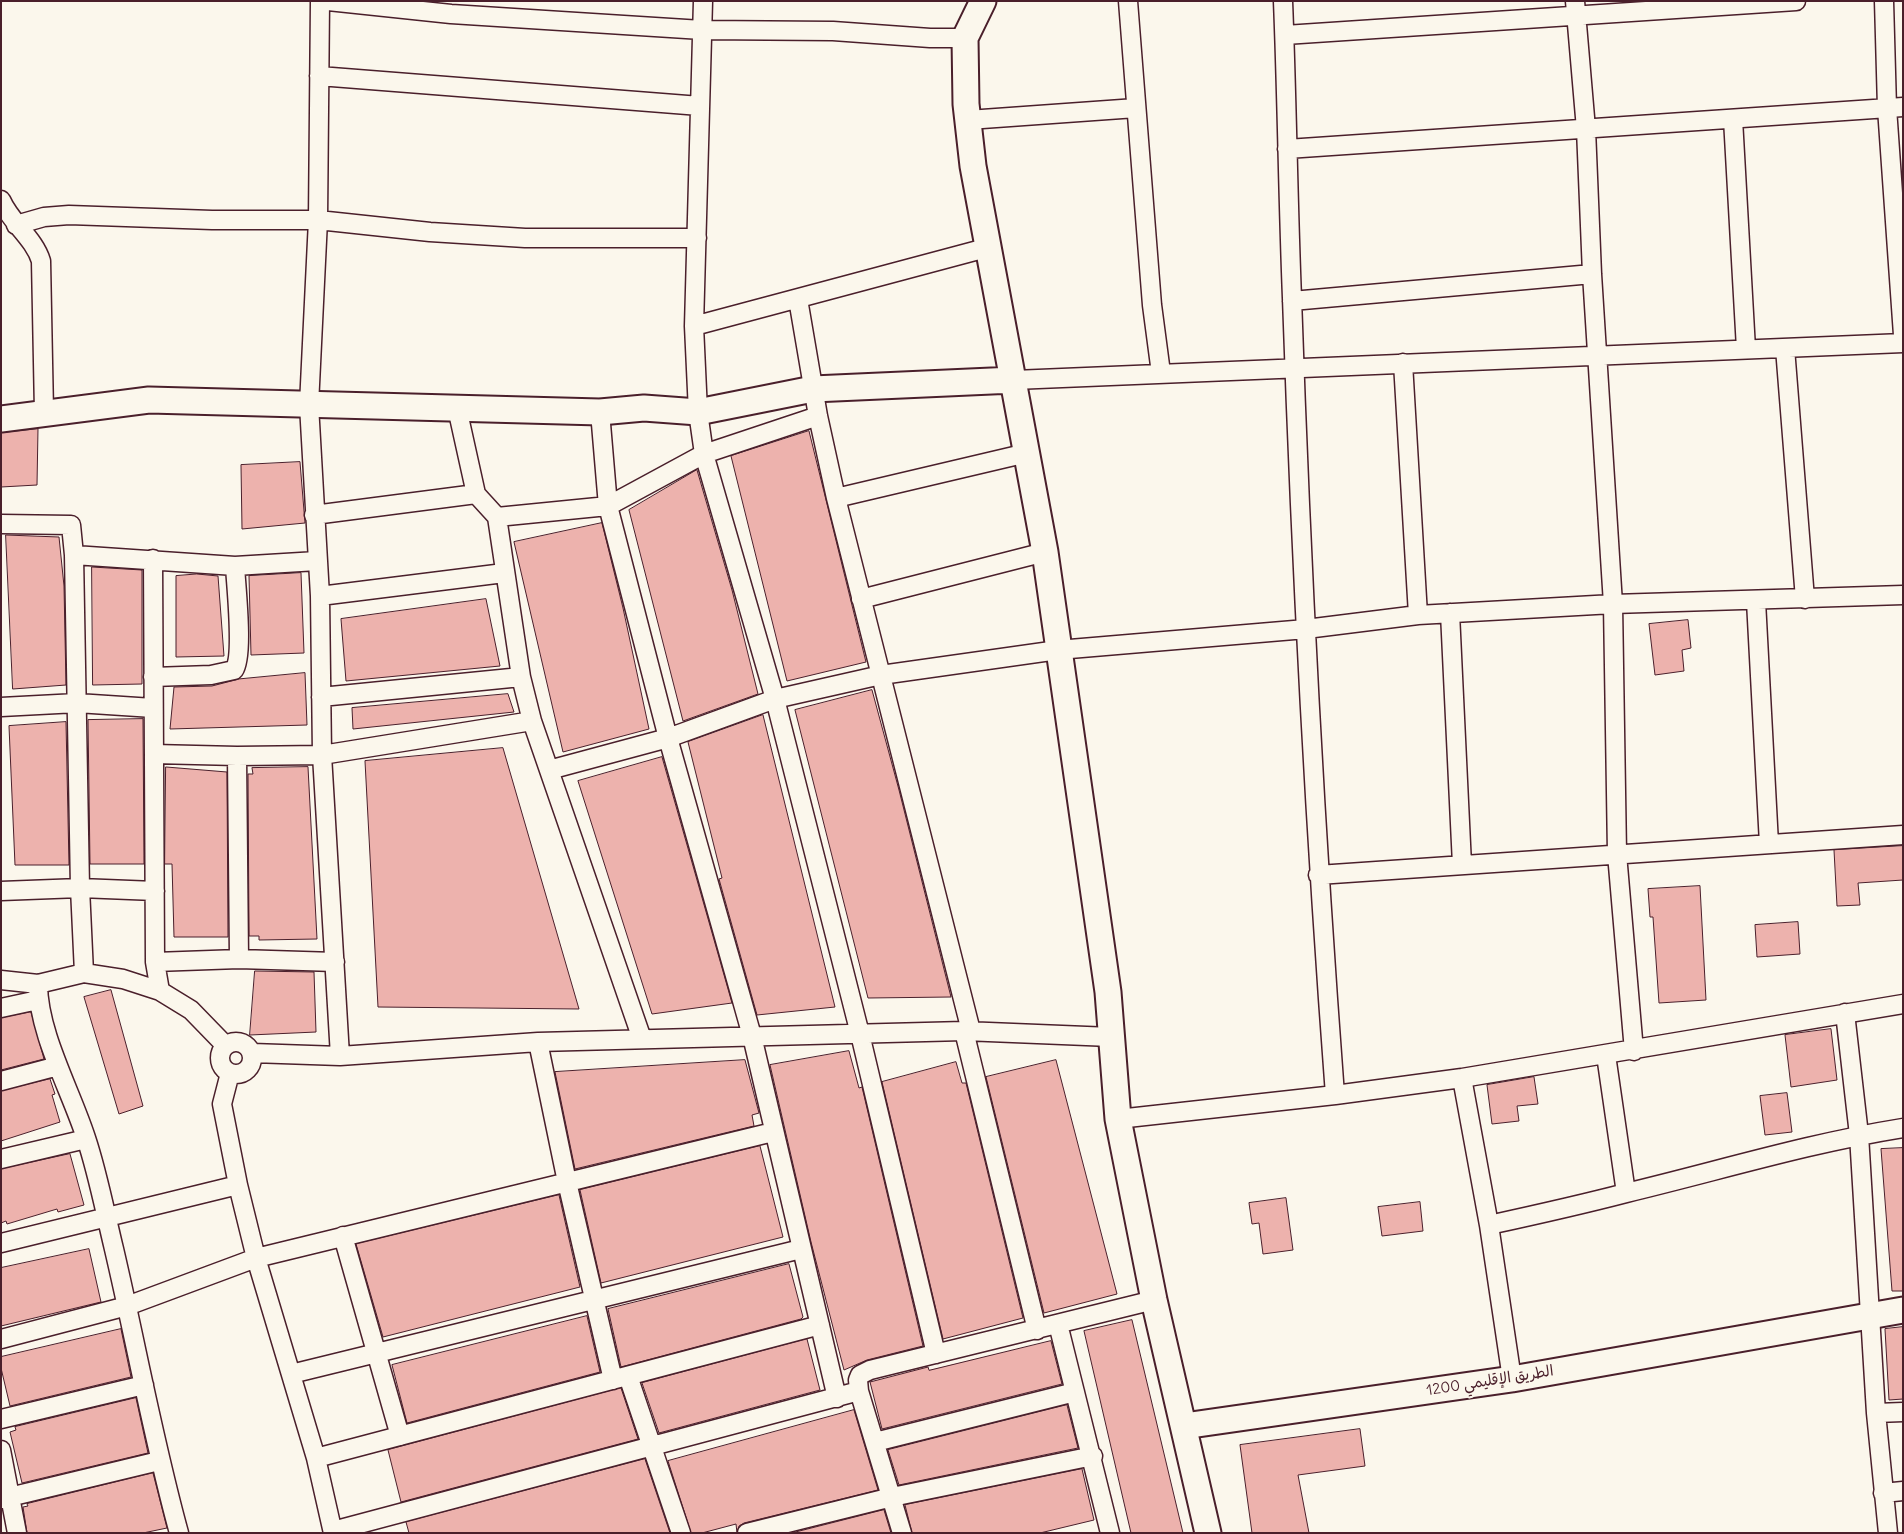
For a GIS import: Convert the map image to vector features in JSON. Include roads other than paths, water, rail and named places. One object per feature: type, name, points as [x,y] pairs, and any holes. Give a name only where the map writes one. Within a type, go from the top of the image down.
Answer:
[{"type":"street","points":[[320,1],[318,220],[309,405],[320,596],[322,755],[340,1056]]},
{"type":"street","points":[[328,1],[451,14],[702,30],[833,31],[930,38],[965,38]]},
{"type":"street","points":[[703,1],[694,326],[698,412],[704,454],[775,699],[860,1034],[936,1354]]},
{"type":"street","points":[[982,1],[965,38],[964,70],[968,120],[986,248],[1028,453],[1044,552],[1108,992],[1118,1119],[1154,1300],[1208,1533]]},
{"type":"street","points":[[1128,1],[1152,305],[1161,374]]},
{"type":"street","points":[[1283,1],[1292,301],[1306,629],[1318,875],[1335,1095]]},
{"type":"street","points":[[1285,35],[1576,9],[1796,1]]},
{"type":"street","points":[[1884,1],[1895,108],[1903,335]]},
{"type":"street","points":[[1576,9],[1586,129],[1592,274],[1613,604],[1617,854],[1634,1051]]},
{"type":"street","points":[[319,76],[700,106]]},
{"type":"street","points":[[968,120],[1136,108]]},
{"type":"street","points":[[1287,149],[1895,108]]},
{"type":"street","points":[[1733,119],[1746,349]]},
{"type":"street","points":[[1,200],[16,225],[36,246],[41,261],[44,412]]},
{"type":"street","points":[[16,225],[56,215],[212,220],[318,220],[430,232],[525,238],[697,238]]},
{"type":"street","points":[[694,326],[986,248]]},
{"type":"street","points":[[1292,301],[1592,274]]},
{"type":"street","points":[[798,299],[812,389],[836,498],[968,1031],[1037,1330]]},
{"type":"street","points":[[1,419],[149,400],[600,412],[644,408],[698,412],[812,389],[1903,343]]},
{"type":"street","points":[[1785,348],[1805,599]]},
{"type":"street","points":[[1403,364],[1418,615]]},
{"type":"street","points":[[457,408],[476,494],[497,517],[521,677],[532,721],[642,1039]]},
{"type":"street","points":[[600,412],[608,506],[668,738],[752,1036],[773,1132],[837,1398]]},
{"type":"street","points":[[497,517],[608,506],[704,454],[818,416]]},
{"type":"street","points":[[836,498],[1028,453]]},
{"type":"street","points":[[314,515],[476,494]]},
{"type":"street","points":[[1,524],[71,525],[74,555],[80,888],[84,973]]},
{"type":"street","points":[[861,599],[1044,552]]},
{"type":"street","points":[[74,555],[235,566],[317,561]]},
{"type":"street","points":[[153,559],[154,962],[160,991]]},
{"type":"street","points":[[153,677],[211,674],[234,670],[238,664],[235,566]]},
{"type":"street","points":[[320,596],[504,573]]},
{"type":"street","points":[[549,770],[668,738],[775,699],[881,675],[1058,650],[1306,629],[1418,615],[1613,604],[1903,595]]},
{"type":"street","points":[[1756,601],[1769,844]]},
{"type":"street","points":[[1450,613],[1462,865]]},
{"type":"street","points":[[321,697],[521,677]]},
{"type":"street","points":[[1,706],[77,703],[153,708]]},
{"type":"street","points":[[154,754],[237,756],[322,755],[532,721]]},
{"type":"street","points":[[237,756],[239,959]]},
{"type":"street","points":[[1318,875],[1903,835]]},
{"type":"street","points":[[1,891],[80,888],[155,891]]},
{"type":"street","points":[[154,962],[239,959],[335,962]]},
{"type":"street","points":[[1,1008],[84,973],[123,979],[160,991],[191,1010],[225,1045]]},
{"type":"street","points":[[1,980],[38,992]]},
{"type":"street","points":[[38,992],[58,1066],[86,1139],[107,1218],[159,1461],[179,1533]]},
{"type":"street","points":[[1118,1119],[1335,1095],[1462,1078],[1634,1051],[1732,1031],[1903,1004]]},
{"type":"street","points":[[1845,1014],[1859,1135],[1876,1414],[1888,1533]]},
{"type":"street","points":[[252,1053],[340,1056],[538,1042],[968,1031],[1111,1037]]},
{"type":"street","points":[[241,1042],[250,1048],[252,1063],[246,1071],[230,1073],[222,1066],[220,1055],[225,1045],[241,1042]]},
{"type":"street","points":[[538,1042],[594,1300],[621,1378],[652,1448],[680,1533]]},
{"type":"street","points":[[1606,1054],[1626,1193]]},
{"type":"street","points":[[1,1081],[58,1066]]},
{"type":"street","points":[[230,1073],[222,1104],[238,1185],[256,1258],[316,1458],[333,1532],[860,1391]]},
{"type":"street","points":[[1462,1078],[1489,1225],[1512,1379]]},
{"type":"street","points":[[1489,1225],[1859,1135],[1903,1128]]},
{"type":"street","points":[[1,1339],[127,1306],[256,1258],[773,1132]]},
{"type":"street","points":[[1,1159],[86,1139]]},
{"type":"street","points":[[1,1243],[238,1185]]},
{"type":"street","points":[[343,1236],[400,1436]]},
{"type":"street","points":[[291,1374],[801,1250]]},
{"type":"street","points":[[902,1533],[860,1391],[858,1380],[864,1372],[1154,1300]]},
{"type":"street","name":"الطريق الإقليمي 1200","points":[[1184,1426],[1512,1379],[1903,1310]]},
{"type":"street","points":[[1058,1324],[1093,1456],[1107,1532]]},
{"type":"street","points":[[316,1458],[820,1325]]},
{"type":"street","points":[[1,1419],[144,1385]]},
{"type":"street","points":[[876,1442],[1076,1392]]},
{"type":"street","points":[[1876,1414],[1903,1412]]},
{"type":"street","points":[[1,1450],[5,1498],[17,1533]]},
{"type":"street","points":[[748,1533],[892,1497],[1093,1456]]},
{"type":"street","points":[[5,1498],[159,1461]]},
{"type":"street","points":[[1883,1492],[1903,1492]]}]
